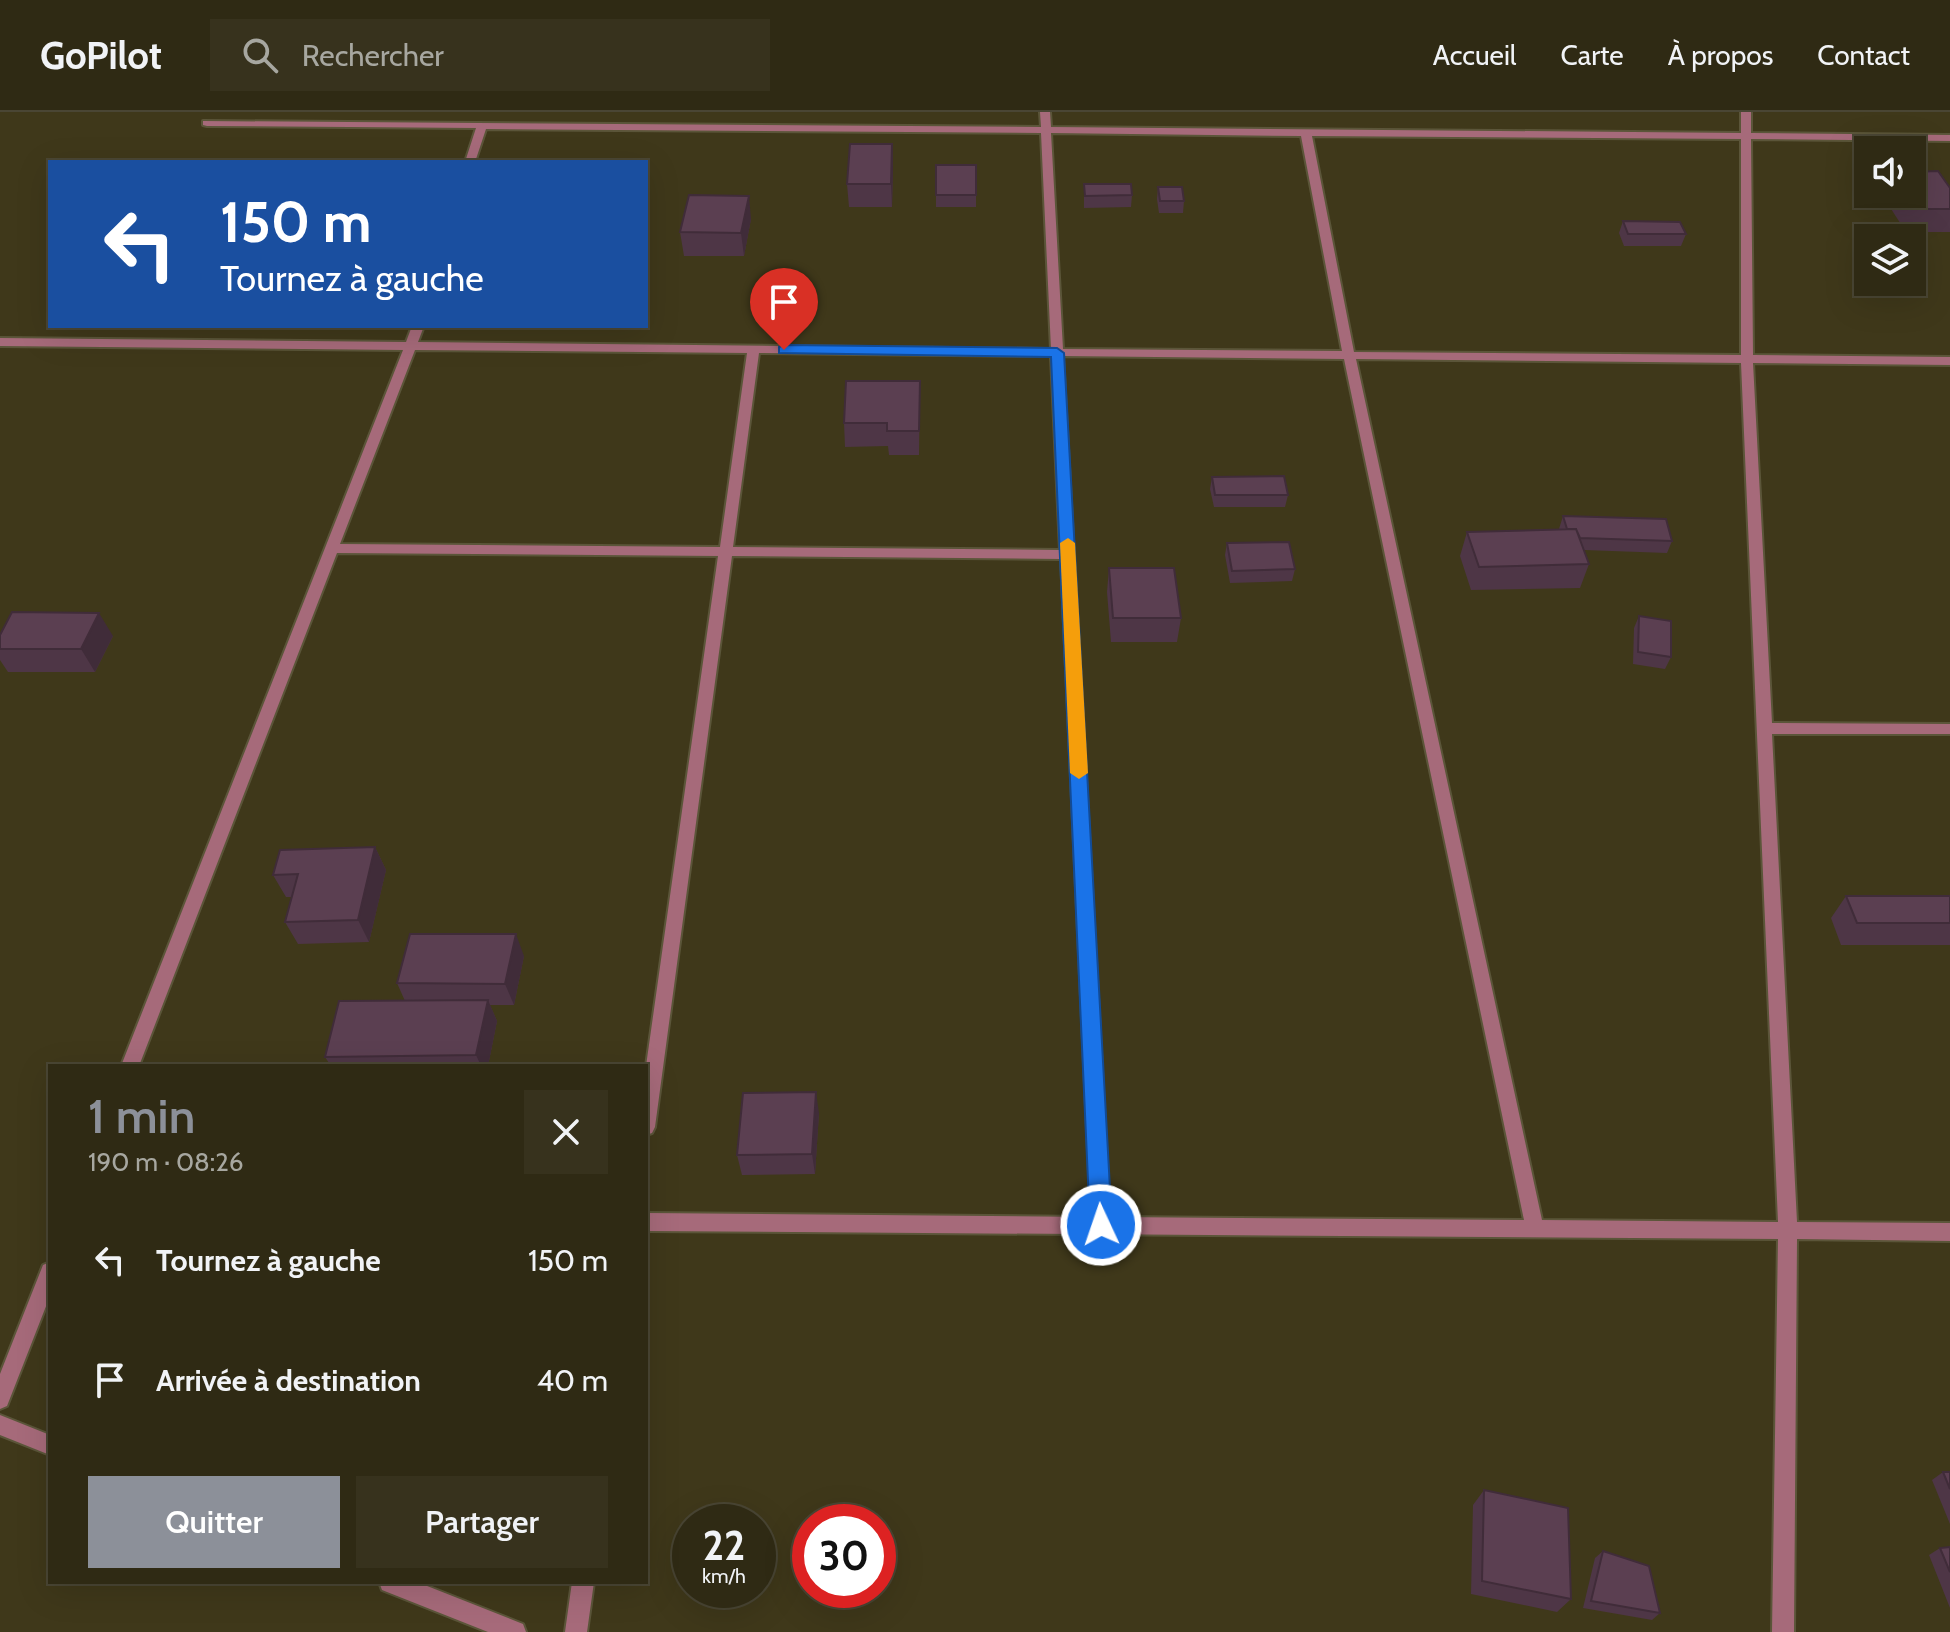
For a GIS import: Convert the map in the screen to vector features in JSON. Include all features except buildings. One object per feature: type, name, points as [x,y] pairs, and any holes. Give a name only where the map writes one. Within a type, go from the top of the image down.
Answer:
[{"type":"street","points":[[1045,112],[1101,1225]]},
{"type":"street","points":[[1746,112],[1747,359],[1788,1230],[1783,1632]]},
{"type":"street","points":[[207,123],[1950,138]]},
{"type":"street","points":[[471,160],[482,125]]},
{"type":"street","points":[[1306,134],[1349,355],[1535,1229]]},
{"type":"street","points":[[131,1064],[417,328]]},
{"type":"street","points":[[0,342],[1950,361]]},
{"type":"street","points":[[648,1113],[754,349]]},
{"type":"street","points":[[333,548],[1068,555]]},
{"type":"street","points":[[1765,728],[1950,729]]},
{"type":"street","points":[[648,1222],[1950,1232]]},
{"type":"street","points":[[0,1399],[48,1276]]},
{"type":"street","points":[[0,1425],[48,1444]]},
{"type":"street","points":[[395,1584],[515,1632]]},
{"type":"street","points":[[576,1632],[583,1584]]},
{"type":"slow traffic","points":[[1068,543],[1079,773]]},
{"type":"route","points":[[784,350],[1057,353],[1101,1225]]}]
